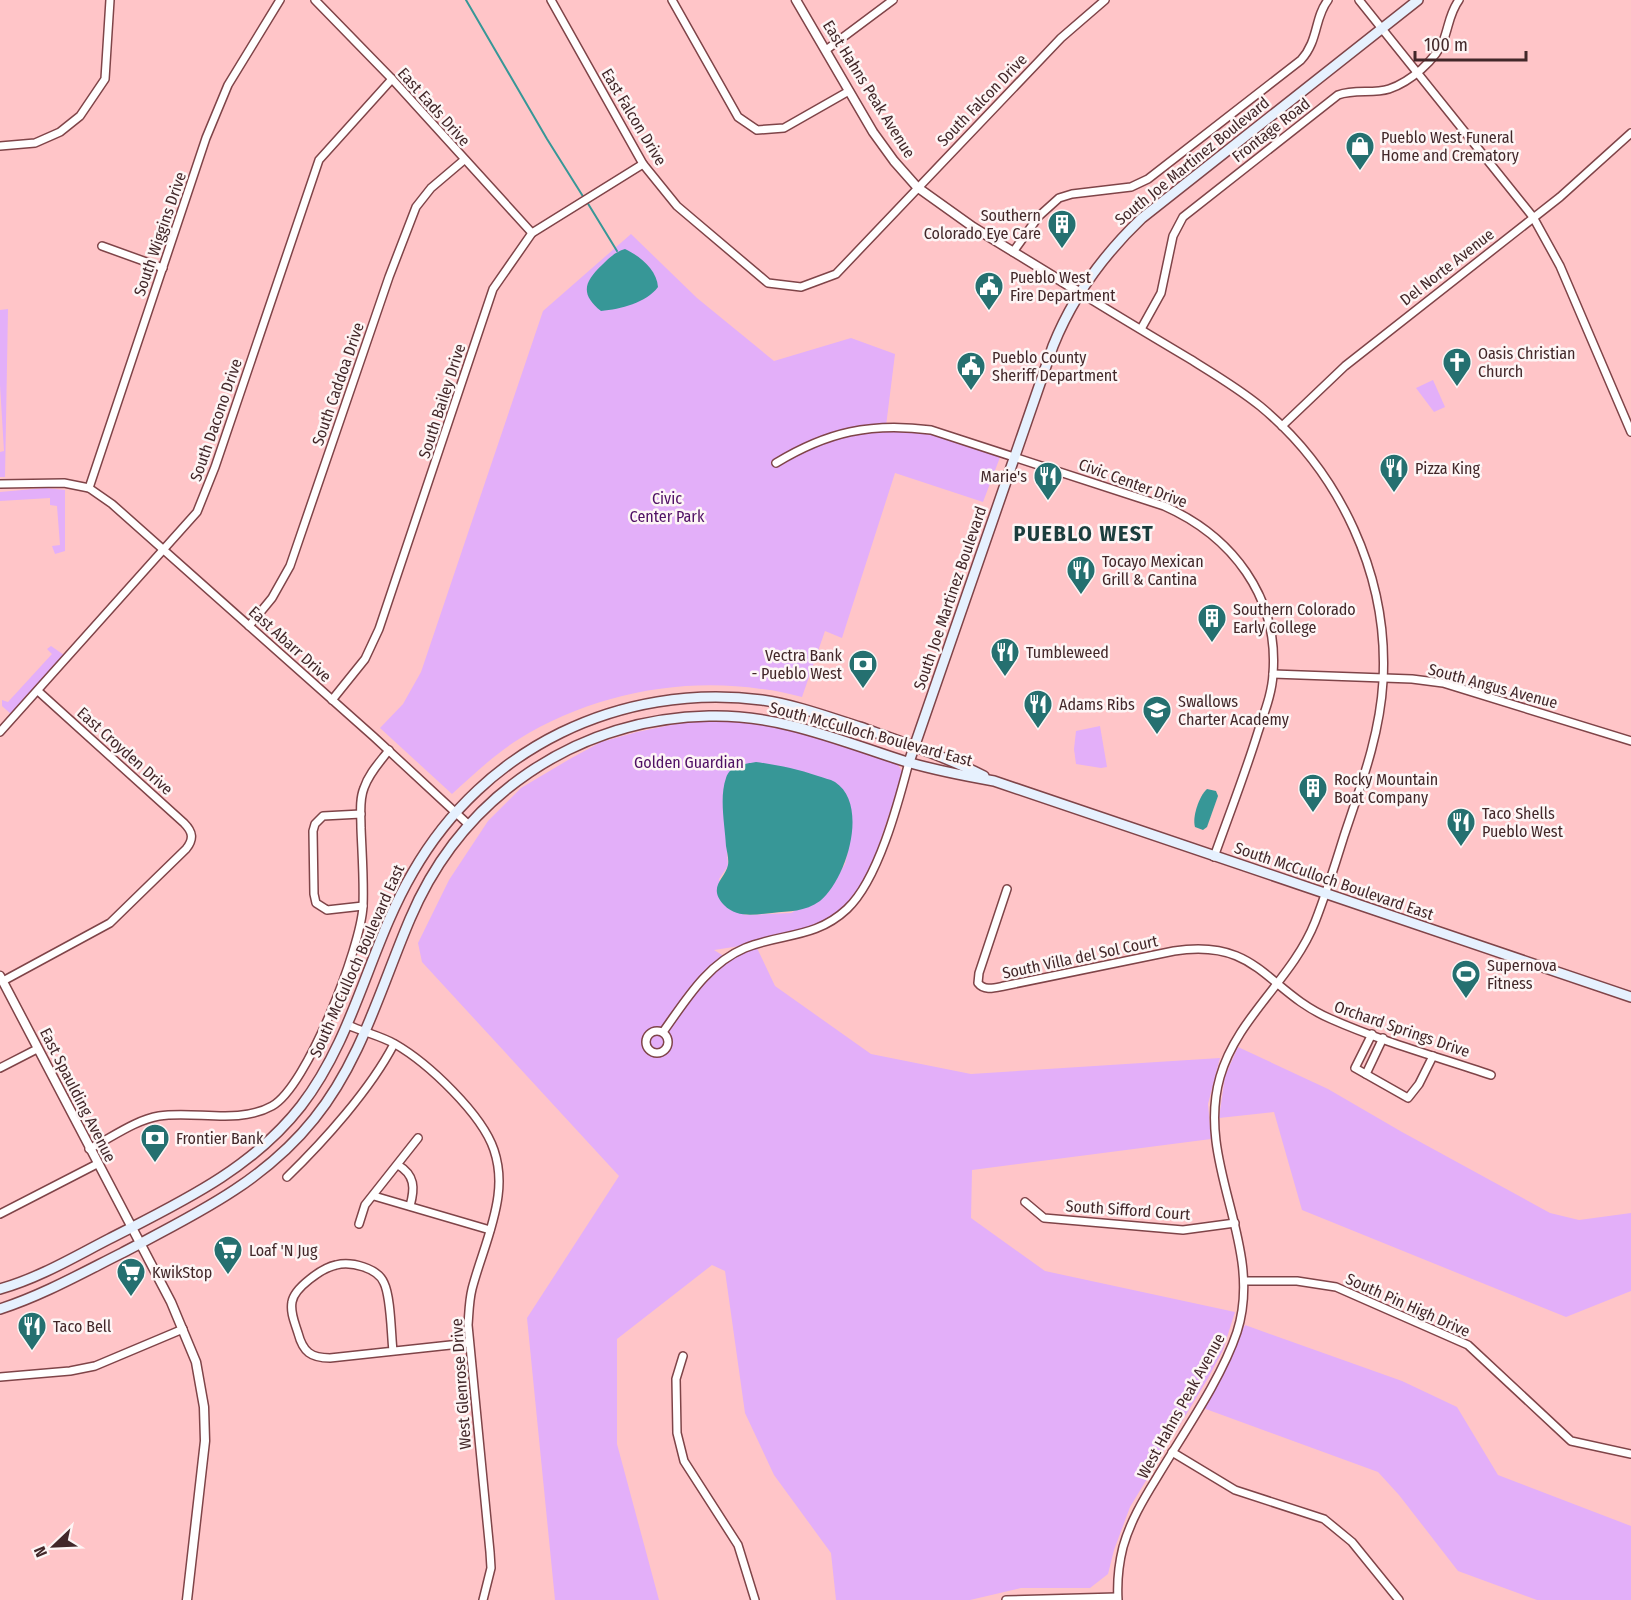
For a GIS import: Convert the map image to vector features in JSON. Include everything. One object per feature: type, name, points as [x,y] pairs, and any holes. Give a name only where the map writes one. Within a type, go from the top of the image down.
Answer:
[{"type":"main road","name":"South Joe Martinez Boulevard","points":[[909,762],[1053,346],[1079,292],[1113,248],[1142,218],[1418,0]]},
{"type":"main road","name":"South McCulloch Boulevard East","points":[[0,1289],[49,1270],[217,1182],[265,1145],[289,1121],[329,1064],[348,1025],[405,885],[426,849],[482,785],[559,733],[602,715],[663,701],[722,698],[775,702],[819,714],[914,746],[955,762],[994,782]]},
{"type":"main road","name":"South McCulloch Boulevard East","points":[[0,1309],[52,1289],[140,1244],[226,1197],[277,1159],[321,1110],[345,1072],[422,894],[441,860],[469,825],[486,806],[511,786],[561,752],[608,732],[666,719],[722,716],[772,720],[909,762],[994,782],[1631,997]]},
{"type":"street","points":[[0,146],[35,143],[60,132],[80,116],[105,79],[110,0]]},
{"type":"street","name":"South Wiggins Drive","points":[[89,488],[206,138],[228,85],[280,0]]},
{"type":"street","name":"East Eads Drive","points":[[315,0],[392,79],[532,233]]},
{"type":"street","name":"East Falcon Drive","points":[[550,0],[643,164],[677,206],[768,283],[801,287]]},
{"type":"street","points":[[672,0],[738,117],[757,130],[784,128],[849,91]]},
{"type":"street","name":"East Hahns Peak Avenue","points":[[796,0],[885,149],[917,187],[956,216],[1013,252],[1226,381],[1257,403],[1282,426]]},
{"type":"street","points":[[826,50],[893,0]]},
{"type":"street","name":"South Falcon Drive","points":[[801,287],[836,274],[1061,38],[1105,0]]},
{"type":"street","points":[[1013,252],[1033,223],[1053,202],[1072,194],[1125,188],[1142,183],[1301,60],[1311,47],[1322,10],[1328,0]]},
{"type":"street","points":[[1359,0],[1533,217],[1560,266],[1631,432]]},
{"type":"street","name":"Frontage Road","points":[[1141,329],[1161,293],[1173,236],[1183,217],[1338,95],[1390,89],[1417,72],[1439,49],[1452,12],[1459,0]]},
{"type":"street","name":"South Dacono Drive","points":[[0,732],[197,512],[215,466],[319,160],[392,79]]},
{"type":"street","name":"Del Norte Avenue","points":[[1282,426],[1330,379],[1372,343],[1588,173],[1631,133]]},
{"type":"street","name":"South Caddoa Drive","points":[[249,626],[272,598],[290,566],[385,288],[416,207],[431,188],[464,160]]},
{"type":"street","name":"South Bailey Drive","points":[[332,700],[356,671],[372,645],[450,423],[493,289],[532,233],[643,164]]},
{"type":"street","points":[[102,246],[163,268]]},
{"type":"street","name":"Civic Center Drive","points":[[776,463],[805,446],[857,429],[885,426],[931,430],[1164,506],[1189,518],[1215,537],[1236,558],[1261,600],[1270,630],[1273,674],[1253,747],[1214,856]]},
{"type":"street","name":"West Hahns Peak Avenue","points":[[1117,1598],[1122,1550],[1129,1529],[1219,1371],[1234,1338],[1243,1309],[1245,1281],[1243,1260],[1218,1156],[1214,1120],[1216,1094],[1226,1058],[1237,1037],[1303,948],[1315,922],[1373,747],[1379,716],[1383,678],[1382,638],[1378,605],[1369,567],[1356,532],[1328,480],[1304,449],[1282,426]]},
{"type":"street","points":[[0,484],[45,482],[89,488]]},
{"type":"street","name":"East Abarr Drive","points":[[89,488],[111,504],[389,750],[469,825]]},
{"type":"street","name":"South Angus Avenue","points":[[1273,674],[1412,679],[1443,683],[1631,741]]},
{"type":"street","name":"East Croyden Drive","points":[[1,979],[88,937],[116,919],[186,849],[192,838],[192,833],[184,823],[38,691]]},
{"type":"street","points":[[89,1149],[158,1116],[223,1117],[247,1114],[272,1106],[294,1087],[333,1009],[355,943],[363,906],[361,814],[364,786],[389,750]]},
{"type":"street","points":[[663,1032],[702,980],[727,958],[752,946],[819,928],[854,902],[873,872],[909,762]]},
{"type":"street","points":[[361,814],[323,816],[317,820],[312,831],[316,903],[327,910],[363,906]]},
{"type":"street","name":"South Villa del Sol Court","points":[[1007,889],[978,973],[978,983],[983,987],[991,989],[1194,948],[1217,949],[1238,955],[1259,968],[1278,984]]},
{"type":"street","name":"East Spaulding Avenue","points":[[1,979],[183,1329],[199,1376],[206,1425],[187,1600]]},
{"type":"street","name":"Orchard Springs Drive","points":[[1278,984],[1318,1013],[1372,1035],[1491,1075]]},
{"type":"street","name":"West Glenrose Drive","points":[[348,1025],[394,1044],[440,1079],[478,1120],[495,1151],[499,1181],[496,1208],[472,1289],[469,1315],[469,1343],[490,1552],[490,1576],[483,1600]]},
{"type":"street","points":[[1372,1035],[1355,1068],[1408,1098],[1419,1084],[1433,1056]]},
{"type":"street","points":[[1366,1074],[1383,1038]]},
{"type":"street","points":[[287,1177],[338,1123],[378,1070],[394,1044]]},
{"type":"street","points":[[0,1068],[37,1048]]},
{"type":"street","points":[[359,1224],[365,1205],[418,1138]]},
{"type":"street","points":[[0,1214],[97,1164]]},
{"type":"street","points":[[398,1165],[411,1176],[413,1194],[410,1206]]},
{"type":"street","points":[[374,1196],[490,1230]]},
{"type":"street","name":"South Sifford Court","points":[[1025,1202],[1044,1218],[1183,1230],[1235,1223]]},
{"type":"street","points":[[393,1351],[386,1287],[378,1274],[344,1264],[335,1265],[299,1288],[292,1300],[292,1309],[300,1342],[311,1356],[330,1358],[469,1343]]},
{"type":"street","name":"South Pin High Drive","points":[[1245,1281],[1297,1281],[1336,1287],[1468,1345],[1571,1442],[1631,1454]]},
{"type":"street","points":[[0,1377],[58,1373],[96,1366],[183,1329]]},
{"type":"street","points":[[683,1356],[676,1379],[677,1433],[684,1461],[738,1545],[755,1600]]},
{"type":"street","points":[[1172,1452],[1235,1490],[1324,1519],[1352,1542],[1399,1600]]},
{"type":"street","points":[[1006,1600],[1117,1598]]},
{"type":"green space","name":"Civic Center Park","points":[[631,234],[697,298],[774,361],[851,338],[895,354],[886,426],[916,428],[1002,452],[983,502],[895,473],[842,638],[825,631],[802,697],[776,691],[730,686],[699,686],[667,688],[605,701],[575,711],[519,739],[493,758],[452,794],[380,728],[403,704],[421,672],[543,311]]},
{"type":"green space","points":[[8,309],[5,477],[0,477],[0,452],[4,451],[0,385],[0,310]]},
{"type":"green space","points":[[1433,380],[1445,407],[1434,412],[1416,388]]},
{"type":"green space","points":[[45,488],[65,490],[65,551],[55,554],[52,546],[60,545],[57,506],[50,505],[50,498],[0,501],[0,492]]},
{"type":"green space","points":[[51,646],[64,655],[11,714],[2,706],[2,700],[8,702],[52,654],[47,649]]},
{"type":"green space","name":"Golden Guardian","points":[[700,719],[753,721],[800,730],[898,765],[903,773],[869,874],[845,906],[831,917],[815,925],[740,946],[714,950],[727,958],[744,948],[757,948],[775,986],[871,1054],[971,1074],[1220,1058],[1208,1104],[1211,1139],[972,1170],[971,1218],[1045,1271],[1235,1312],[1223,1350],[1207,1380],[1130,1507],[1108,1574],[1090,1588],[1021,1588],[970,1600],[836,1600],[831,1553],[774,1475],[745,1413],[725,1271],[712,1265],[617,1339],[617,1444],[659,1600],[555,1600],[527,1318],[619,1176],[422,962],[418,943],[449,880],[488,821],[521,788],[601,742]],"holes":[[[726,778],[852,821],[845,864],[829,891],[791,913],[746,915],[729,909],[719,879],[728,866],[724,804]]]},
{"type":"green space","points":[[1100,726],[1107,767],[1076,764],[1074,749],[1076,731]]},
{"type":"green space","points":[[1238,1047],[1328,1089],[1550,1213],[1579,1220],[1631,1213],[1631,1291],[1566,1317],[1302,1210],[1274,1112],[1219,1118],[1225,1076]]},
{"type":"green space","points":[[1245,1325],[1402,1381],[1457,1407],[1498,1475],[1631,1526],[1631,1600],[1537,1600],[1458,1571],[1399,1495],[1378,1472],[1203,1408]]},
{"type":"water","points":[[625,249],[647,264],[655,275],[658,287],[640,301],[617,309],[601,311],[594,305],[587,293],[588,283],[607,260]]},
{"type":"water","points":[[756,762],[795,769],[833,781],[845,793],[851,807],[850,842],[838,877],[830,891],[820,901],[809,907],[753,915],[741,914],[729,909],[719,899],[717,888],[728,863],[723,803],[726,778],[734,768]]},
{"type":"water","points":[[1207,789],[1216,791],[1218,796],[1207,827],[1203,830],[1195,827],[1194,818],[1199,801]]},
{"type":"waterway","points":[[466,0],[584,198]]},
{"type":"waterway","points":[[587,202],[617,251]]},
{"type":"place","name":"Pueblo West Funeral Home and Crematory","points":[[1360,172]]},
{"type":"place","name":"Southern Colorado Eye Care","points":[[1062,250]]},
{"type":"place","name":"Pueblo West Fire Department","points":[[989,312]]},
{"type":"place","name":"Oasis Christian Church","points":[[1457,388]]},
{"type":"place","name":"Pueblo County Sheriff Department","points":[[971,392]]},
{"type":"place","name":"Pizza King","points":[[1394,494]]},
{"type":"place","name":"Marie's","points":[[1048,502]]},
{"type":"place","name":"Tocayo Mexican Grill & Cantina","points":[[1081,596]]},
{"type":"place","name":"Southern Colorado Early College","points":[[1212,644]]},
{"type":"place","name":"Tumbleweed","points":[[1005,678]]},
{"type":"place","name":"Vectra Bank - Pueblo West","points":[[863,690]]},
{"type":"place","name":"Adams Ribs","points":[[1038,730]]},
{"type":"place","name":"Swallows Charter Academy","points":[[1157,736]]},
{"type":"place","name":"Rocky Mountain Boat Company","points":[[1313,814]]},
{"type":"place","name":"Taco Shells Pueblo West","points":[[1461,848]]},
{"type":"place","name":"Supernova Fitness","points":[[1466,1000]]},
{"type":"place","name":"Frontier Bank","points":[[155,1164]]},
{"type":"place","name":"Loaf 'N Jug","points":[[228,1276]]},
{"type":"place","name":"KwikStop","points":[[131,1298]]},
{"type":"place","name":"Taco Bell","points":[[32,1352]]},
{"type":"district","name":"PUEBLO WEST","points":[[1084,533]]}]
